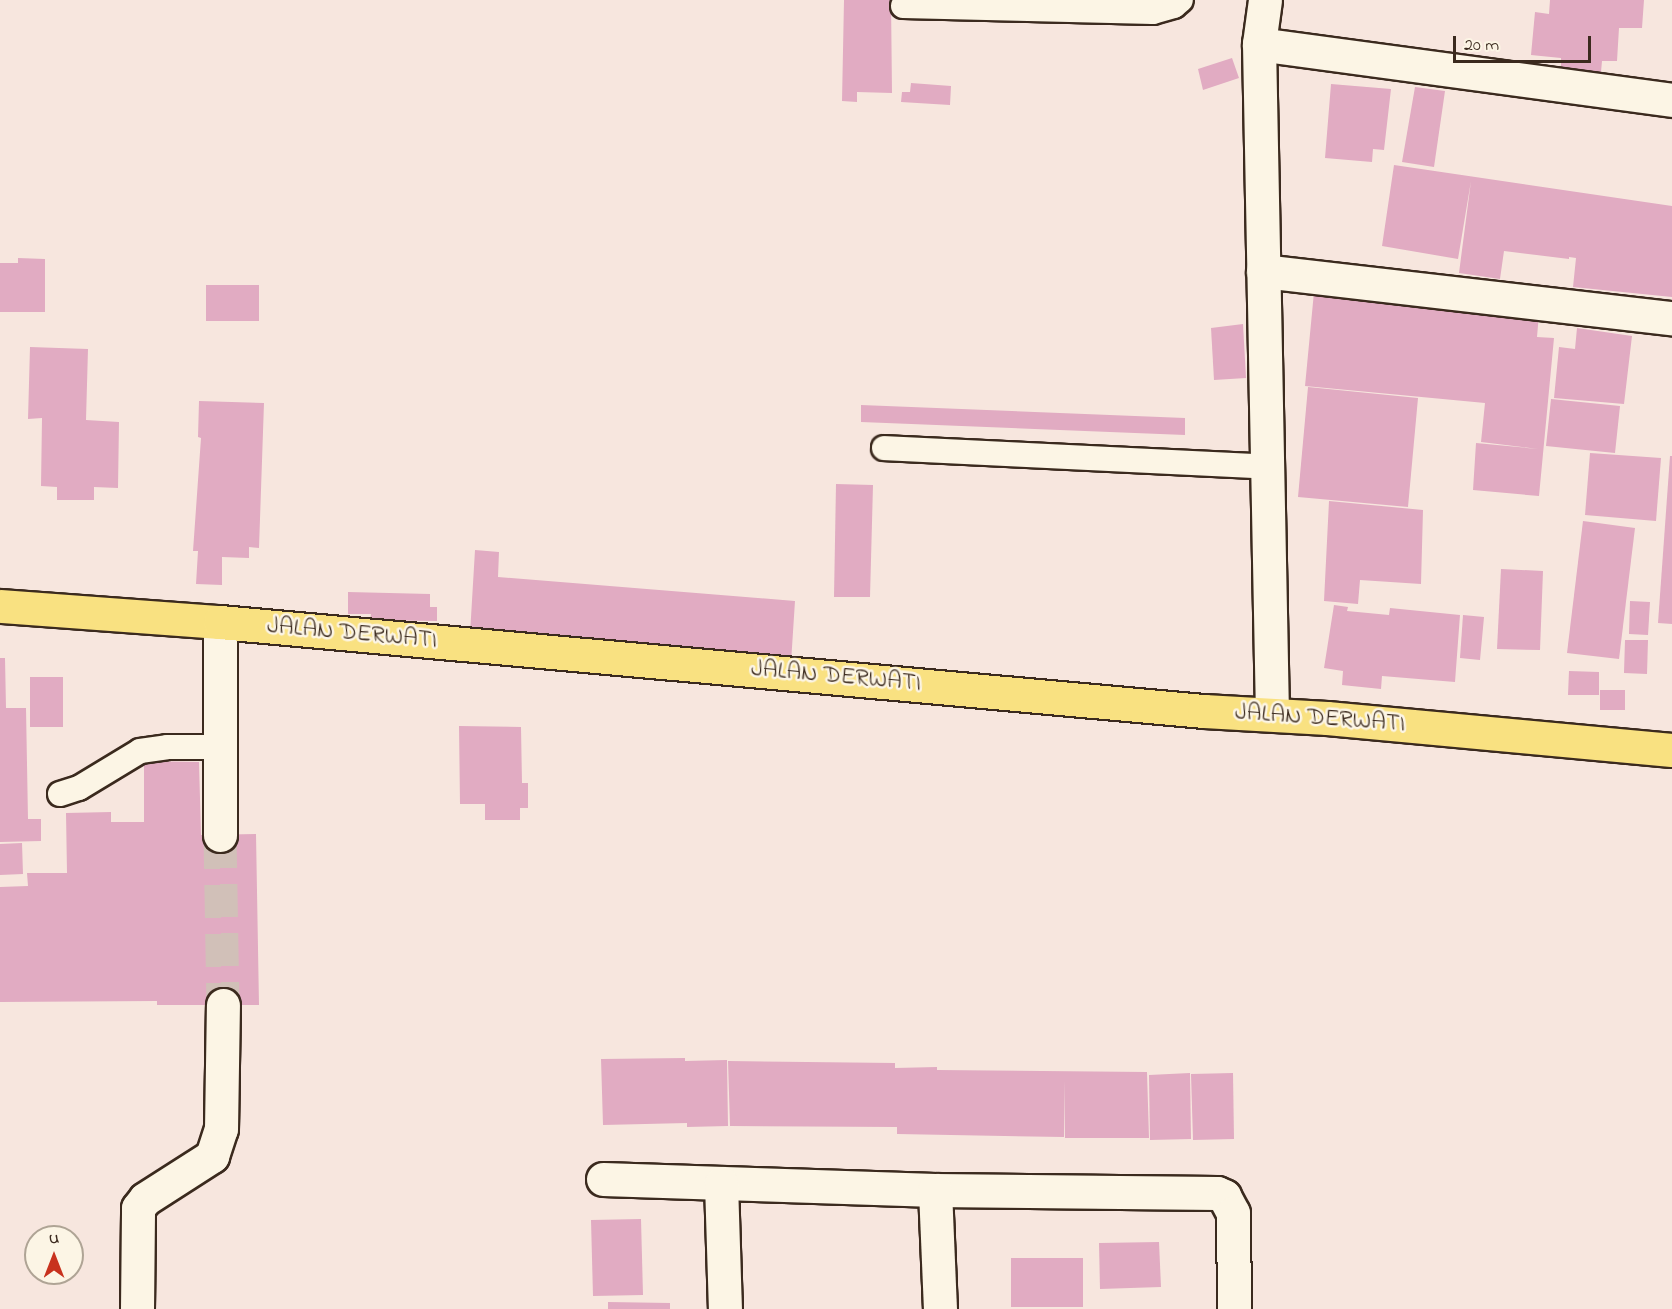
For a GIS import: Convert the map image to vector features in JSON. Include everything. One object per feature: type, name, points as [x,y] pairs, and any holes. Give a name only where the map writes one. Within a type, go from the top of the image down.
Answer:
[{"type":"main road","name":"JALAN DERWATI","points":[[0,606],[220,622],[1204,711],[1262,713],[1672,750]]},
{"type":"street","points":[[1262,713],[1268,468],[1259,44],[1265,0]]},
{"type":"street","points":[[1259,44],[1672,100]]},
{"type":"street","points":[[1263,271],[1672,318]]},
{"type":"street","points":[[220,622],[220,835]]},
{"type":"street","points":[[137,1309],[138,1208],[145,1199],[212,1156],[221,1129],[223,1005]]},
{"type":"street","points":[[603,1179],[935,1190],[1217,1193],[1224,1196],[1233,1213],[1234,1309]]},
{"type":"street","points":[[721,1183],[725,1309]]},
{"type":"street","points":[[935,1190],[940,1309]]},
{"type":"lane","points":[[903,6],[1153,12],[1174,6],[1181,0]]},
{"type":"lane","points":[[884,448],[1268,468]]},
{"type":"lane","points":[[60,794],[80,788],[121,760],[140,751],[167,747],[220,747]]},
{"type":"building","points":[[844,0],[891,0],[892,93],[857,92],[857,102],[842,101]]},
{"type":"building","points":[[1550,0],[1644,0],[1642,28],[1619,28],[1617,61],[1602,61],[1600,83],[1561,80],[1561,58],[1531,55],[1535,12],[1549,14]]},
{"type":"building","points":[[1232,58],[1239,78],[1203,90],[1198,69]]},
{"type":"building","points":[[911,83],[951,86],[950,105],[901,102],[902,92],[910,92]]},
{"type":"building","points":[[1331,84],[1391,89],[1384,150],[1373,149],[1372,162],[1325,158]]},
{"type":"building","points":[[1415,87],[1445,91],[1434,167],[1402,162]]},
{"type":"building","points":[[1394,165],[1672,206],[1672,297],[1573,287],[1576,258],[1569,257],[1569,259],[1504,251],[1500,279],[1459,273],[1471,181],[1458,259],[1382,246]]},
{"type":"building","points":[[18,258],[45,259],[45,312],[0,312],[0,263],[18,263]]},
{"type":"building","points":[[206,285],[259,285],[259,321],[206,321]]},
{"type":"building","points":[[1314,292],[1539,314],[1537,337],[1554,338],[1539,496],[1473,490],[1476,443],[1538,449],[1481,442],[1485,403],[1305,386]]},
{"type":"building","points":[[1243,324],[1246,378],[1214,380],[1211,328]]},
{"type":"building","points":[[1577,328],[1632,336],[1624,404],[1554,398],[1559,347],[1575,349]]},
{"type":"building","points":[[30,347],[88,349],[86,420],[119,422],[118,488],[94,487],[94,500],[57,500],[57,487],[41,486],[42,418],[28,419]]},
{"type":"building","points":[[1308,387],[1418,398],[1408,507],[1298,497]]},
{"type":"building","points":[[1551,399],[1620,406],[1615,453],[1546,446]]},
{"type":"building","points":[[199,401],[264,403],[259,548],[249,547],[249,558],[222,557],[222,585],[196,584],[198,551],[193,551],[201,438],[198,437]]},
{"type":"building","points":[[861,405],[1185,418],[1185,435],[861,422]]},
{"type":"building","points":[[1590,453],[1661,458],[1656,521],[1585,515]]},
{"type":"building","points":[[1670,456],[1672,456],[1672,624],[1658,623]]},
{"type":"building","points":[[836,484],[873,485],[870,597],[834,597]]},
{"type":"building","points":[[1329,501],[1423,510],[1421,584],[1360,580],[1358,604],[1324,601]]},
{"type":"building","points":[[1583,521],[1635,528],[1619,659],[1567,653]]},
{"type":"building","points":[[475,550],[499,552],[498,577],[795,601],[791,663],[470,634]]},
{"type":"building","points":[[1501,569],[1543,571],[1540,650],[1497,649]]},
{"type":"building","points":[[348,592],[430,594],[430,607],[437,607],[437,621],[370,620],[371,614],[348,614]]},
{"type":"building","points":[[1630,601],[1650,602],[1648,635],[1629,634]]},
{"type":"building","points":[[1334,605],[1348,607],[1347,611],[1389,615],[1390,608],[1460,615],[1455,682],[1382,676],[1381,689],[1342,685],[1343,671],[1324,668]]},
{"type":"building","points":[[1463,615],[1484,617],[1480,660],[1460,658]]},
{"type":"building","points":[[1625,640],[1648,640],[1647,674],[1624,673]]},
{"type":"building","points":[[0,658],[5,658],[6,708],[26,708],[28,819],[41,819],[41,841],[0,842]]},
{"type":"building","points":[[1569,671],[1599,672],[1599,695],[1568,695]]},
{"type":"building","points":[[30,677],[63,677],[63,727],[30,727]]},
{"type":"building","points":[[1600,690],[1625,690],[1625,710],[1600,710]]},
{"type":"building","points":[[459,726],[521,727],[522,783],[528,783],[528,808],[520,808],[520,820],[485,820],[485,804],[460,804]]},
{"type":"building","points":[[144,761],[199,762],[201,835],[256,834],[259,1005],[157,1005],[157,1001],[0,1002],[0,887],[28,886],[27,873],[67,873],[66,813],[111,812],[111,822],[144,822]]},
{"type":"building","points":[[22,843],[23,874],[0,875],[0,844]]},
{"type":"building","points":[[685,1058],[685,1061],[727,1060],[728,1126],[687,1127],[687,1123],[603,1125],[601,1059]]},
{"type":"building","points":[[728,1061],[895,1063],[895,1068],[937,1067],[937,1070],[1147,1072],[1149,1138],[1065,1138],[1064,1080],[1064,1137],[897,1134],[897,1127],[730,1126]]},
{"type":"building","points":[[1190,1073],[1191,1139],[1150,1140],[1149,1075]]},
{"type":"building","points":[[1233,1073],[1234,1139],[1193,1140],[1191,1074]]},
{"type":"building","points":[[641,1219],[643,1295],[593,1296],[591,1220]]},
{"type":"building","points":[[1159,1242],[1161,1287],[1100,1289],[1099,1243]]},
{"type":"building","points":[[1011,1258],[1083,1258],[1083,1307],[1011,1307]]},
{"type":"building","points":[[608,1302],[670,1303],[670,1309],[608,1309]]},
{"type":"tunnel","points":[[220,835],[223,1005]]}]
